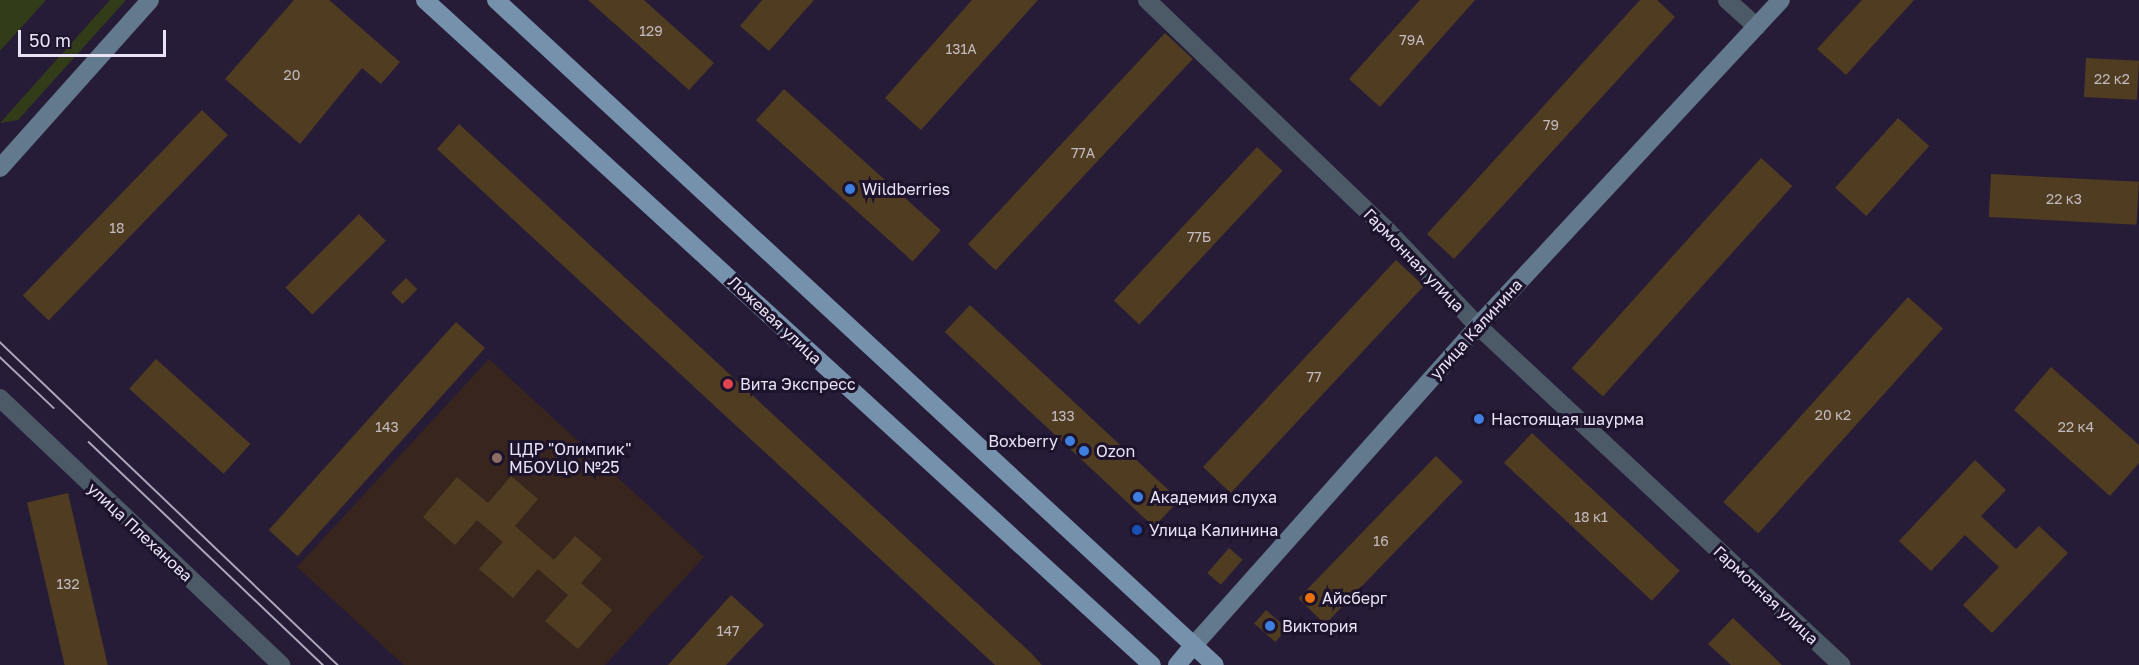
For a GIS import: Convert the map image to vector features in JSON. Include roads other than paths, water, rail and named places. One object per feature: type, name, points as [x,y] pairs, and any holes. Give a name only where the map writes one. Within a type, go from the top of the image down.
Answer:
[{"type":"main road","name":"Ложевая улица","points":[[425,0],[1152,665]]},
{"type":"main road","points":[[496,0],[1215,665]]},
{"type":"main road","name":"улица Калинина","points":[[1177,665],[1194,645]]},
{"type":"street","points":[[0,168],[150,0]]},
{"type":"street","name":"Гармонная улица","points":[[1147,0],[1386,230],[1478,326],[1842,665]]},
{"type":"street","points":[[1727,0],[1757,27]]},
{"type":"street","name":"улица Калинина","points":[[1194,645],[1478,326],[1781,0]]},
{"type":"street","name":"улица Плеханова","points":[[0,398],[281,665]]},
{"type":"tram line","points":[[0,342],[338,665]]},
{"type":"tram line","points":[[0,357],[54,408]]},
{"type":"tram line","points":[[89,442],[323,665]]},
{"type":"place","name":"Wildberries","points":[[850,189]]},
{"type":"place","name":"Вита Экспресс","points":[[728,384]]},
{"type":"place","name":"Настоящая шаурма","points":[[1479,419]]},
{"type":"place","name":"Boxberry","points":[[1070,441]]},
{"type":"place","name":"Ozon","points":[[1084,451]]},
{"type":"place","name":"ЦДР \"Олимпик\" МБОУЦО №25","points":[[497,458]]},
{"type":"place","name":"Академия слуха","points":[[1138,497]]},
{"type":"place","name":"Улица Калинина","points":[[1137,530]]},
{"type":"place","name":"Айсберг","points":[[1310,598]]},
{"type":"place","name":"Виктория","points":[[1270,626]]}]
